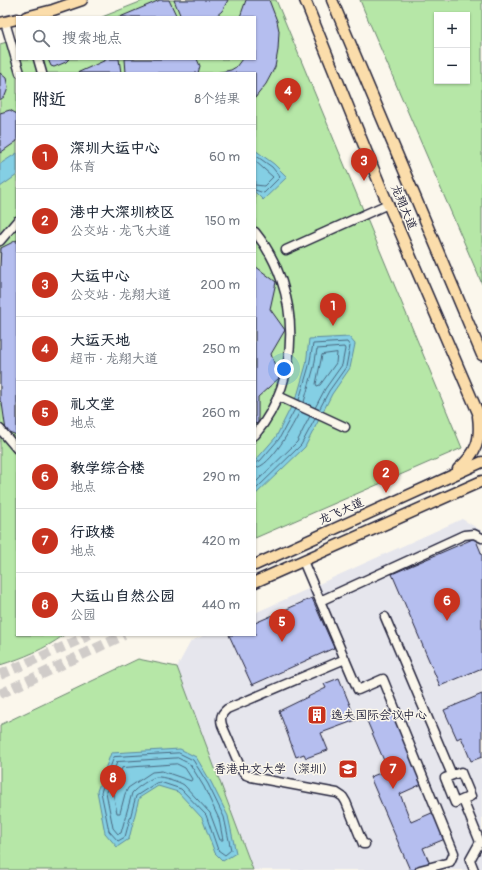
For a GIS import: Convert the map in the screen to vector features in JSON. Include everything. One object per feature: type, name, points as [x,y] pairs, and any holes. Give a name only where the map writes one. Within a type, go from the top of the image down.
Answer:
[{"type":"main road","points":[[30,16],[82,0]]},
{"type":"main road","name":"龙翔大道","points":[[304,0],[388,204],[482,422]]},
{"type":"main road","name":"龙翔大道","points":[[332,0],[482,355]]},
{"type":"main road","points":[[2,22],[16,19]]},
{"type":"main road","points":[[451,476],[470,458],[475,449],[479,439],[478,412]]},
{"type":"main road","name":"龙飞大道","points":[[256,565],[482,462]]},
{"type":"main road","points":[[256,582],[482,481]]},
{"type":"main road","points":[[461,490],[482,489]]},
{"type":"street","points":[[2,22],[20,72]]},
{"type":"street","points":[[38,60],[42,72]]},
{"type":"street","points":[[286,250],[388,204]]},
{"type":"street","points":[[0,241],[16,222]]},
{"type":"street","points":[[256,234],[278,270],[289,307],[291,333],[286,372],[278,396],[266,420],[256,434]]},
{"type":"street","points":[[278,396],[346,427]]},
{"type":"street","points":[[0,429],[16,448]]},
{"type":"street","points":[[320,601],[464,535],[474,534],[482,538]]},
{"type":"street","points":[[304,561],[358,690],[383,679],[454,853],[450,862],[420,870]]},
{"type":"street","points":[[385,617],[452,775]]},
{"type":"street","points":[[344,659],[227,709],[220,718],[242,771],[246,775],[337,793],[343,797],[346,802],[363,844],[365,844]]},
{"type":"street","points":[[461,772],[471,796],[463,800],[455,803],[445,778],[461,772]]},
{"type":"street","points":[[463,800],[481,842],[470,860],[474,870]]},
{"type":"shaded area","name":"香港中文大学（深圳）","points":[[462,519],[482,531],[482,870],[253,870],[177,667],[191,641],[203,636],[256,636],[256,613]]},
{"type":"green space","points":[[145,0],[276,0],[462,448],[256,538],[256,72],[16,72],[16,636],[62,636],[34,653],[0,665],[0,44],[16,39],[16,60],[256,60],[256,16],[105,16]]},
{"type":"green space","points":[[360,0],[482,0],[482,284]]},
{"type":"green space","points":[[138,659],[177,667],[253,870],[0,870],[0,725]]},
{"type":"water","points":[[256,151],[274,164],[287,177],[263,200],[256,193]]},
{"type":"water","points":[[16,154],[16,176],[0,187],[0,164]]},
{"type":"water","points":[[349,337],[355,344],[350,368],[332,394],[305,447],[256,494],[256,460],[276,437],[298,393],[306,365],[309,339]]},
{"type":"water","points":[[180,749],[196,757],[211,782],[228,816],[236,853],[223,861],[215,853],[202,818],[178,792],[158,786],[139,798],[129,839],[117,847],[105,833],[97,791],[111,753]]},
{"type":"building","points":[[160,0],[169,0],[177,16],[122,16]]},
{"type":"building","points":[[174,0],[228,0],[222,11],[216,16],[181,16]]},
{"type":"building","points":[[246,0],[269,0],[279,31],[275,67],[266,84],[256,97],[256,72],[220,72],[231,70],[236,67],[241,60],[256,60],[256,16],[240,16]]},
{"type":"building","points":[[48,60],[68,60],[54,67],[51,66]]},
{"type":"building","points":[[106,60],[119,60],[121,72],[79,72]]},
{"type":"building","points":[[125,60],[197,60],[200,66],[198,72],[126,72]]},
{"type":"building","points":[[0,73],[6,78],[8,88],[5,96],[0,100]]},
{"type":"building","points":[[10,110],[16,113],[16,142],[0,153],[0,113]]},
{"type":"building","points":[[16,240],[16,435],[6,431],[2,403],[0,401],[1,248]]},
{"type":"building","points":[[256,267],[276,282],[270,309],[285,330],[271,354],[279,378],[258,397],[258,423],[256,424]]},
{"type":"building","points":[[475,538],[482,555],[482,668],[440,686],[392,574]]},
{"type":"building","points":[[312,598],[334,648],[252,685],[229,636],[256,636],[256,623]]},
{"type":"building","name":"逸夫国际会议中心","points":[[339,678],[356,720],[321,733],[328,750],[306,758],[304,754],[296,757],[279,711],[326,688],[324,684]]},
{"type":"building","points":[[482,694],[482,757],[471,761],[461,737],[457,739],[444,710]]},
{"type":"building","points":[[391,711],[422,784],[400,794],[411,822],[434,812],[445,839],[423,848],[430,864],[417,870],[410,870],[370,777],[388,770],[367,721]]},
{"type":"tunnel","points":[[0,675],[88,636]]},
{"type":"tunnel","points":[[0,694],[122,636]]},
{"type":"place","name":"大运天地","points":[[288,111]]},
{"type":"place","name":"大运中心","points":[[364,181]]},
{"type":"place","name":"深圳大运中心","points":[[333,326]]},
{"type":"place","name":"港中大深圳校区","points":[[386,493]]},
{"type":"place","name":"教学综合楼","points":[[447,621]]},
{"type":"place","name":"礼文堂","points":[[282,642]]},
{"type":"place","name":"逸夫国际会议中心","points":[[317,715]]},
{"type":"place","name":"香港中文大学（深圳）","points":[[348,769]]},
{"type":"place","name":"行政楼","points":[[393,789]]},
{"type":"place","name":"大运山自然公园","points":[[113,798]]}]
